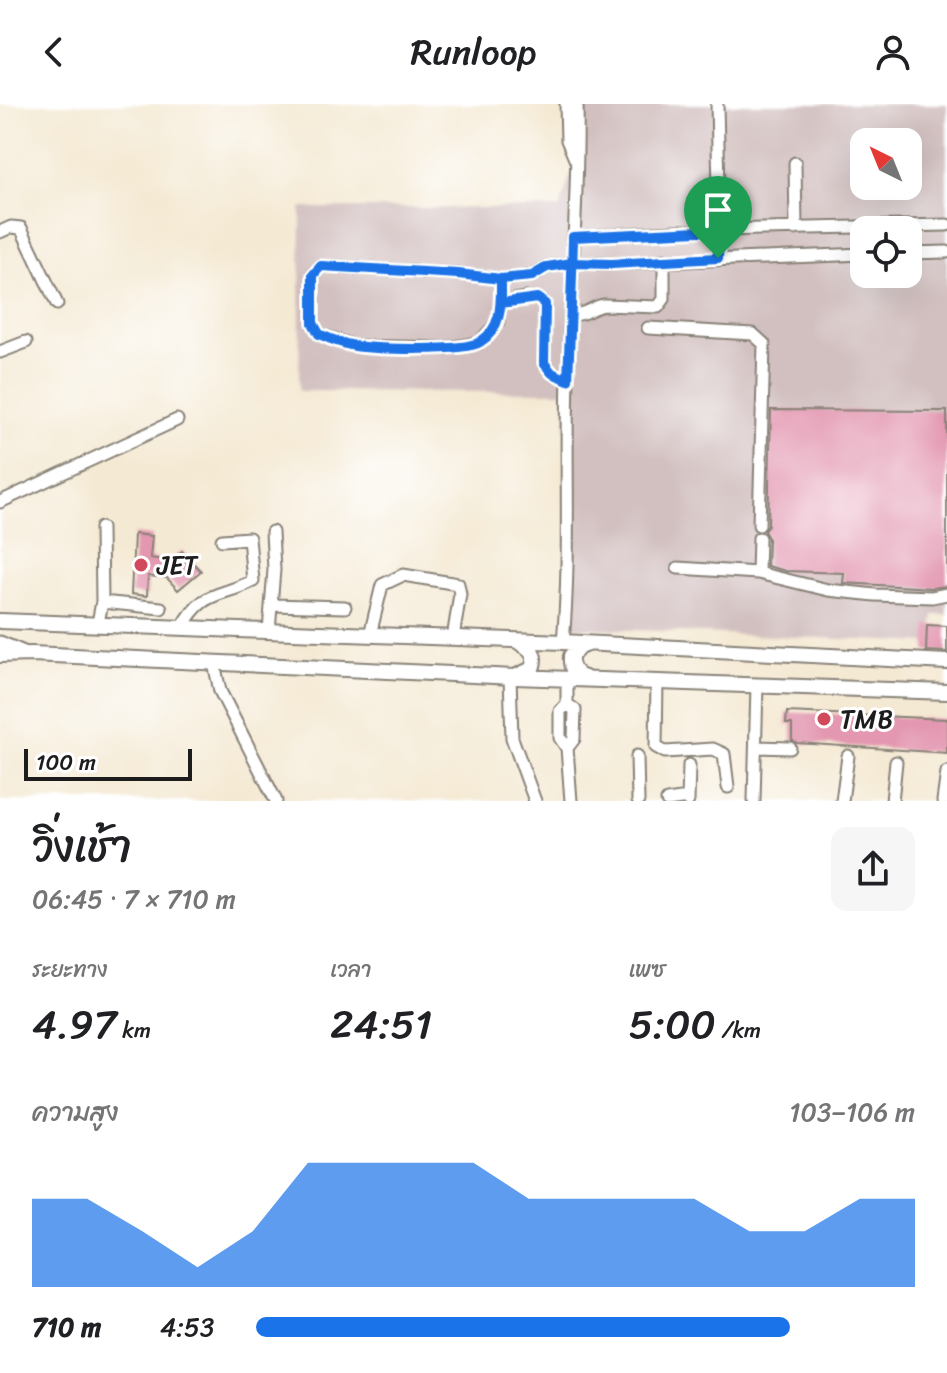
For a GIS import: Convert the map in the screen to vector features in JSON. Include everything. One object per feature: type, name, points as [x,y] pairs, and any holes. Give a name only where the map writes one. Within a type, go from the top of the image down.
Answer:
[{"type":"main road","points":[[7,621],[563,642],[947,662]]},
{"type":"main road","points":[[513,677],[532,669],[535,658],[529,647],[516,640]]},
{"type":"main road","points":[[585,678],[575,672],[571,656],[579,647],[588,644]]},
{"type":"main road","points":[[0,655],[947,692]]},
{"type":"street","points":[[566,104],[567,140],[579,168]]},
{"type":"street","points":[[563,642],[567,592],[568,380],[573,237],[579,168],[577,104]]},
{"type":"street","points":[[717,104],[718,258]]},
{"type":"street","points":[[795,163],[796,229]]},
{"type":"street","points":[[573,237],[947,225]]},
{"type":"street","points":[[0,232],[11,227],[21,228],[57,304]]},
{"type":"street","points":[[922,253],[947,252]]},
{"type":"street","points":[[501,279],[498,322],[479,343],[447,348],[355,346],[319,334],[313,323],[313,275],[321,266],[501,279],[532,276],[547,267],[572,263],[850,254]]},
{"type":"street","points":[[571,315],[584,315],[604,305],[658,307],[664,299],[664,260]]},
{"type":"street","points":[[501,303],[537,298],[545,304],[544,363],[552,373],[568,380]]},
{"type":"street","points":[[648,328],[753,334],[764,344],[759,525]]},
{"type":"street","points":[[0,352],[26,342]]},
{"type":"street","points":[[0,502],[177,420]]},
{"type":"street","points":[[98,623],[102,602],[101,528]]},
{"type":"street","points":[[269,631],[272,532]]},
{"type":"street","points":[[182,628],[193,608],[206,598],[253,581],[249,538],[222,540]]},
{"type":"street","points":[[758,573],[759,538]]},
{"type":"street","points":[[678,568],[758,573],[828,590],[932,597],[947,594]]},
{"type":"street","points":[[370,635],[382,585],[403,575],[458,584],[460,594],[453,638]]},
{"type":"street","points":[[102,602],[161,608]]},
{"type":"street","points":[[272,605],[345,607]]},
{"type":"street","points":[[0,611],[7,621]]},
{"type":"street","points":[[0,642],[32,654]]},
{"type":"street","points":[[214,663],[220,691],[276,801]]},
{"type":"street","points":[[513,677],[509,722],[535,801]]},
{"type":"street","points":[[567,678],[567,704],[575,710],[574,739],[567,748],[571,801]]},
{"type":"street","points":[[657,681],[656,747],[665,752],[720,751],[727,764],[728,787]]},
{"type":"street","points":[[754,801],[757,685]]},
{"type":"street","points":[[757,747],[790,748]]},
{"type":"street","points":[[637,756],[638,801]]},
{"type":"street","points":[[842,801],[848,756]]},
{"type":"street","points":[[892,801],[896,762]]},
{"type":"street","points":[[667,801],[688,799],[689,765]]},
{"type":"street","points":[[943,801],[947,772]]},
{"type":"shaded area","points":[[578,104],[947,104],[947,615],[934,615],[930,643],[568,627],[565,392],[299,391],[301,208],[560,208],[580,145]]},
{"type":"building","points":[[771,410],[947,411],[947,586],[932,588],[843,583],[844,573],[786,571],[767,566],[768,538],[764,531],[768,525]]},
{"type":"building","points":[[134,534],[152,536],[150,558],[169,561],[182,551],[201,571],[178,590],[167,578],[148,576],[147,596],[131,594]]},
{"type":"building","points":[[927,625],[947,626],[947,652],[926,651]]},
{"type":"building","points":[[787,712],[947,719],[947,753],[797,743],[792,740],[792,724],[786,724]]},
{"type":"place","name":"JET","points":[[141,565]]},
{"type":"place","name":"TMB","points":[[824,719]]},
{"type":"route","points":[[718,258],[589,265],[572,263],[547,267],[532,276],[501,279],[498,322],[479,343],[447,348],[355,346],[319,334],[313,323],[313,275],[321,266],[501,279],[501,303],[537,298],[545,304],[544,363],[552,373],[568,380],[571,315],[572,263],[573,237],[720,230],[718,258]]}]
